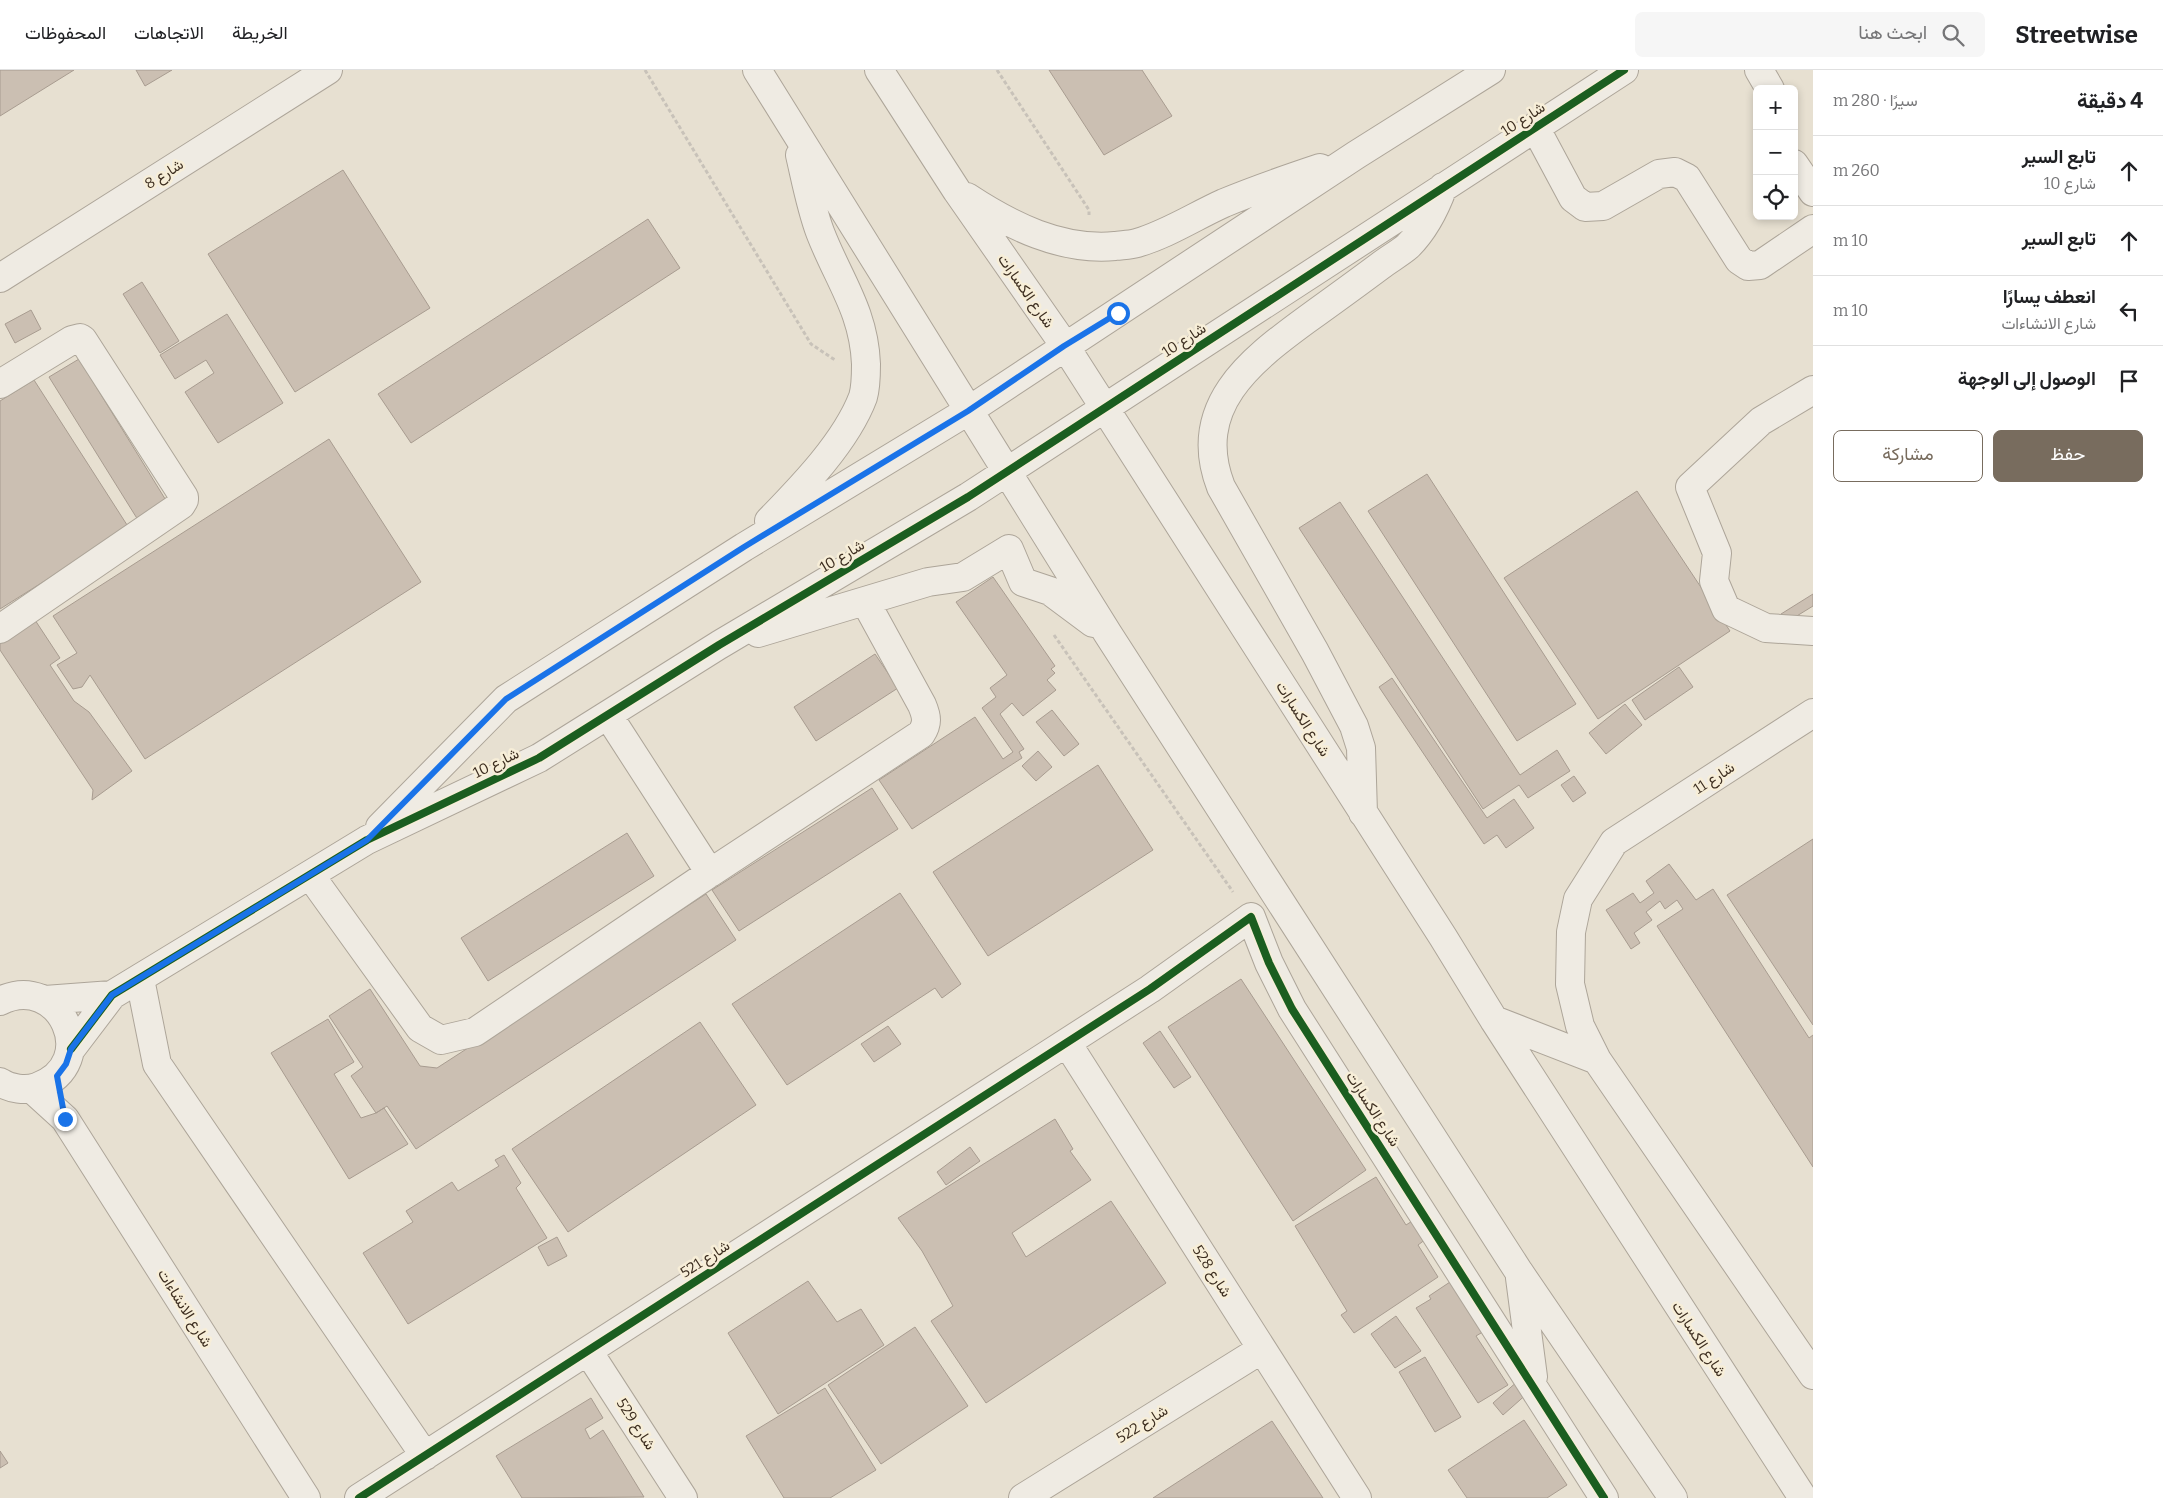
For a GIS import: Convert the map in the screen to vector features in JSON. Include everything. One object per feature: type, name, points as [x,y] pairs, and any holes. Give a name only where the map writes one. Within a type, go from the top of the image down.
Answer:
[{"type":"street","name":"شارع 8","points":[[0,278],[328,70]]},
{"type":"street","points":[[757,70],[1108,634],[1519,1272],[1673,1498]]},
{"type":"street","name":"شارع الكسارات","points":[[879,70],[957,191],[1064,346],[1443,937],[1494,1020],[1803,1498]]},
{"type":"street","name":"شارع 10","points":[[367,840],[506,699],[744,547],[968,411],[1064,346],[1491,70]]},
{"type":"street","name":"شارع 10","points":[[57,1076],[66,1064],[71,1049],[112,995],[367,840],[539,758],[719,646],[1006,472],[1624,70]]},
{"type":"street","points":[[1759,70],[1768,85]]},
{"type":"street","points":[[744,547],[815,473],[853,419],[863,396],[866,381],[865,352],[860,321],[847,288],[820,232],[792,126]]},
{"type":"street","points":[[1535,128],[1573,198],[1585,207],[1603,206],[1659,174],[1675,172],[1687,178],[1739,260],[1748,266],[1760,265],[1813,229]]},
{"type":"street","points":[[957,191],[995,216],[1030,232],[1066,244],[1094,247],[1136,243],[1267,186],[1356,156]]},
{"type":"street","points":[[1798,170],[1813,192]]},
{"type":"street","points":[[1363,813],[1361,748],[1354,726],[1315,652],[1221,487],[1215,471],[1213,455],[1214,432],[1224,399],[1242,372],[1265,350],[1408,246],[1433,215],[1443,187]]},
{"type":"street","points":[[0,384],[72,340],[80,338],[184,497],[184,500],[180,505],[0,628]]},
{"type":"street","points":[[1813,390],[1761,421],[1690,487],[1717,553],[1714,581],[1726,609],[1766,628],[1813,631]]},
{"type":"street","points":[[719,646],[928,582],[963,577],[1009,549],[1023,582],[1050,591],[1108,634]]},
{"type":"street","points":[[310,875],[420,1028],[441,1040],[475,1032],[710,873],[921,734],[926,726],[927,717],[922,705],[865,601]]},
{"type":"street","name":"شارع 11","points":[[1597,1060],[1580,1026],[1570,984],[1571,932],[1578,899],[1614,842],[1813,713]]},
{"type":"street","points":[[608,715],[710,873]]},
{"type":"street","points":[[1066,1043],[1150,989],[1251,917]]},
{"type":"street","name":"شارع الكسارات","points":[[1251,917],[1269,964],[1292,1008],[1604,1498]]},
{"type":"street","points":[[140,979],[156,1064],[425,1456]]},
{"type":"street","name":"شارع 10","points":[[5,995],[31,996],[45,1000],[112,995]]},
{"type":"street","points":[[45,1000],[57,1008],[66,1021],[70,1034],[71,1049]]},
{"type":"street","points":[[1494,1020],[1597,1060],[1809,1367]]},
{"type":"street","name":"شارع 528","points":[[1066,1043],[1357,1498]]},
{"type":"street","name":"شارع 521","points":[[359,1498],[1066,1043]]},
{"type":"street","points":[[1,1084],[17,1089],[32,1089],[46,1084],[57,1076]]},
{"type":"street","name":"شارع الانشاءات","points":[[57,1076],[65,1119]]},
{"type":"street","name":"شارع الانشاءات","points":[[32,1089],[65,1119],[306,1498]]},
{"type":"street","points":[[1519,1272],[1534,1386]]},
{"type":"street","name":"شارع 522","points":[[1023,1498],[1262,1349]]},
{"type":"street","name":"شارع 529","points":[[588,1351],[683,1498]]},
{"type":"path","points":[[645,70],[811,344],[866,381]]},
{"type":"path","points":[[997,70],[1088,210],[1094,247]]},
{"type":"path","points":[[1050,629],[1251,917]]},
{"type":"building","points":[[0,70],[74,70],[0,116]]},
{"type":"building","points":[[136,70],[172,70],[145,86]]},
{"type":"building","points":[[1049,70],[1142,70],[1172,116],[1104,155]]},
{"type":"building","points":[[343,170],[430,308],[295,392],[208,254]]},
{"type":"building","points":[[648,219],[680,268],[411,443],[378,394]]},
{"type":"building","points":[[142,282],[179,341],[160,353],[123,294]]},
{"type":"building","points":[[31,310],[41,329],[15,343],[5,324]]},
{"type":"building","points":[[227,314],[283,403],[218,443],[185,392],[214,373],[206,360],[175,379],[160,355]]},
{"type":"building","points":[[79,359],[167,502],[138,520],[49,377]]},
{"type":"building","points":[[34,380],[129,528],[0,609],[0,401]]},
{"type":"building","points":[[329,439],[421,582],[145,759],[90,675],[82,687],[73,689],[57,665],[77,653],[53,616]]},
{"type":"building","points":[[1427,474],[1576,704],[1517,741],[1368,511]]},
{"type":"building","points":[[1637,491],[1730,631],[1598,719],[1504,578]]},
{"type":"building","points":[[1340,502],[1520,775],[1557,750],[1570,771],[1528,798],[1519,785],[1483,809],[1299,528]]},
{"type":"building","points":[[993,577],[1055,666],[1051,669],[1055,673],[1047,680],[1056,690],[1023,716],[1012,703],[1000,714],[1024,749],[1019,752],[1022,758],[912,829],[879,780],[975,717],[1003,759],[1013,752],[982,708],[996,697],[990,688],[1007,675],[956,602]]},
{"type":"building","points":[[1813,594],[1813,606],[1787,622],[1781,614]]},
{"type":"building","points":[[35,620],[60,658],[50,665],[74,701],[89,712],[132,771],[92,800],[93,790],[0,650],[0,643]]},
{"type":"building","points":[[875,654],[898,688],[816,741],[794,707]]},
{"type":"building","points":[[1679,667],[1693,687],[1645,720],[1632,700]]},
{"type":"building","points":[[1392,678],[1487,818],[1514,799],[1534,828],[1506,848],[1497,835],[1484,844],[1379,687]]},
{"type":"building","points":[[1625,704],[1642,725],[1606,754],[1589,733]]},
{"type":"building","points":[[1052,710],[1079,744],[1064,756],[1036,722]]},
{"type":"building","points":[[1038,751],[1052,767],[1036,781],[1022,766]]},
{"type":"building","points":[[1098,765],[1153,850],[988,956],[933,872]]},
{"type":"building","points":[[1574,776],[1586,793],[1573,802],[1561,785]]},
{"type":"building","points":[[872,788],[898,829],[739,931],[712,890]]},
{"type":"building","points":[[627,833],[654,876],[488,981],[461,938]]},
{"type":"building","points":[[1813,839],[1813,1025],[1727,895]]},
{"type":"building","points":[[1669,864],[1696,900],[1713,889],[1809,1038],[1813,1035],[1813,1167],[1657,926],[1683,909],[1677,900],[1665,909],[1660,901],[1646,912],[1652,920],[1634,933],[1640,943],[1631,949],[1606,910],[1633,893],[1640,903],[1654,893],[1646,881]]},
{"type":"building","points":[[900,893],[961,984],[942,998],[935,988],[787,1085],[732,1004]]},
{"type":"building","points":[[706,894],[736,940],[416,1149],[387,1106],[376,1113],[351,1076],[363,1067],[329,1016],[370,989],[420,1066],[437,1068]]},
{"type":"building","points":[[1241,979],[1366,1170],[1293,1221],[1168,1027]]},
{"type":"building","points":[[328,1019],[354,1062],[334,1074],[361,1118],[384,1108],[408,1144],[349,1179],[271,1053]]},
{"type":"building","points":[[700,1022],[756,1105],[568,1232],[512,1149]]},
{"type":"building","points":[[888,1026],[901,1044],[874,1062],[861,1044]]},
{"type":"building","points":[[1160,1031],[1191,1077],[1174,1088],[1143,1043]]},
{"type":"building","points":[[1055,1119],[1073,1149],[1070,1151],[1091,1180],[1012,1233],[1026,1257],[1111,1201],[1166,1283],[986,1403],[931,1321],[953,1306],[922,1251],[898,1218]]},
{"type":"building","points":[[970,1147],[980,1161],[946,1185],[937,1172]]},
{"type":"building","points":[[504,1155],[521,1183],[516,1188],[547,1238],[408,1324],[363,1253],[413,1222],[406,1211],[452,1182],[458,1191],[499,1166],[495,1160]]},
{"type":"building","points":[[1376,1177],[1406,1225],[1417,1218],[1430,1236],[1418,1245],[1438,1277],[1354,1333],[1341,1315],[1347,1311],[1295,1226]]},
{"type":"building","points":[[557,1237],[567,1256],[548,1266],[538,1247]]},
{"type":"building","points":[[1453,1280],[1486,1330],[1476,1336],[1508,1385],[1478,1403],[1416,1308],[1431,1299],[1429,1296]]},
{"type":"building","points":[[808,1281],[837,1322],[861,1309],[884,1345],[778,1414],[728,1333]]},
{"type":"building","points":[[1396,1316],[1421,1351],[1395,1368],[1371,1334]]},
{"type":"building","points":[[915,1327],[968,1406],[881,1464],[828,1385]]},
{"type":"building","points":[[1425,1357],[1461,1417],[1435,1432],[1399,1372]]},
{"type":"building","points":[[1519,1380],[1529,1392],[1503,1415],[1493,1403]]},
{"type":"building","points":[[825,1388],[876,1470],[830,1498],[784,1498],[746,1436]]},
{"type":"building","points":[[591,1398],[603,1418],[585,1429],[590,1439],[603,1430],[644,1497],[522,1498],[496,1456]]},
{"type":"building","points":[[1524,1420],[1567,1485],[1547,1498],[1467,1498],[1448,1470]]},
{"type":"building","points":[[1272,1421],[1323,1498],[1153,1498]]},
{"type":"building","points":[[0,1451],[8,1463],[0,1468]]},
{"type":"cycle path","points":[[71,1049],[112,995],[367,840],[539,758],[719,645],[968,497],[1624,70]]},
{"type":"cycle path","points":[[359,1498],[1150,989],[1251,917],[1269,963],[1292,1009],[1604,1498]]},
{"type":"route","points":[[65,1119],[57,1076],[66,1064],[71,1049],[112,995],[367,840],[506,699],[744,547],[968,411],[1064,346],[1118,313]]}]
